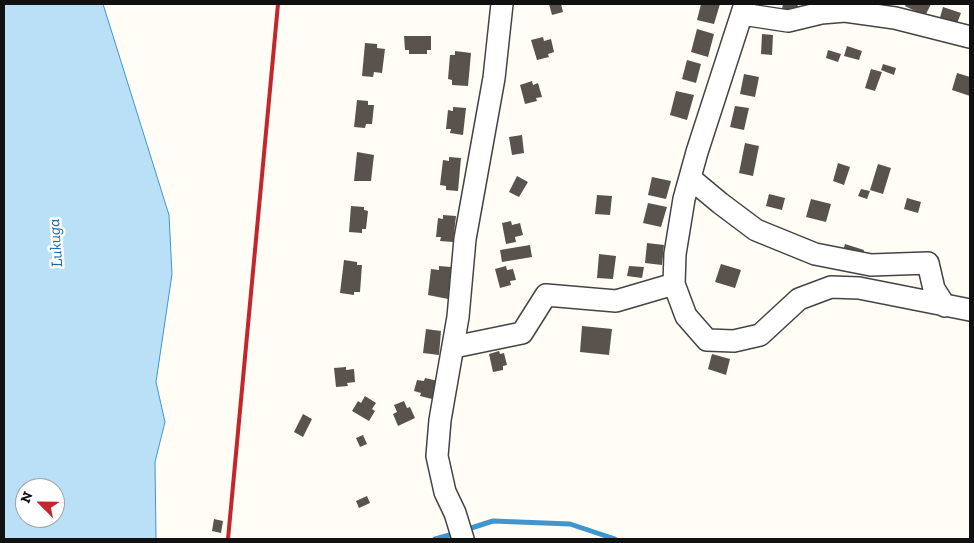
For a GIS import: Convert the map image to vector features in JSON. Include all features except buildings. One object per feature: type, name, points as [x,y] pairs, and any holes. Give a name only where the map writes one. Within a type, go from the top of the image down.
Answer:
[{"type":"street","points":[[463,539],[455,513],[445,492],[437,456],[440,420],[454,347],[465,239],[494,78],[502,4]]},
{"type":"street","points":[[970,37],[894,18],[846,11],[821,13],[788,21],[744,9],[690,178],[675,254],[674,284],[686,316],[707,340],[734,341],[760,335],[798,300],[831,287],[859,288],[970,310]]},
{"type":"street","points":[[690,178],[756,230],[815,254],[871,265],[928,263],[934,288],[945,306]]},
{"type":"street","points":[[454,347],[522,332],[546,296],[616,301],[674,284]]},
{"type":"water","name":"Lukuga","points":[[4,4],[103,4],[169,215],[172,274],[156,382],[165,422],[155,462],[156,539],[4,539]]},
{"type":"waterway","points":[[465,530],[493,521],[570,524],[615,539]]},
{"type":"waterway","points":[[435,539],[457,533]]},
{"type":"railway","points":[[228,539],[278,4]]}]
